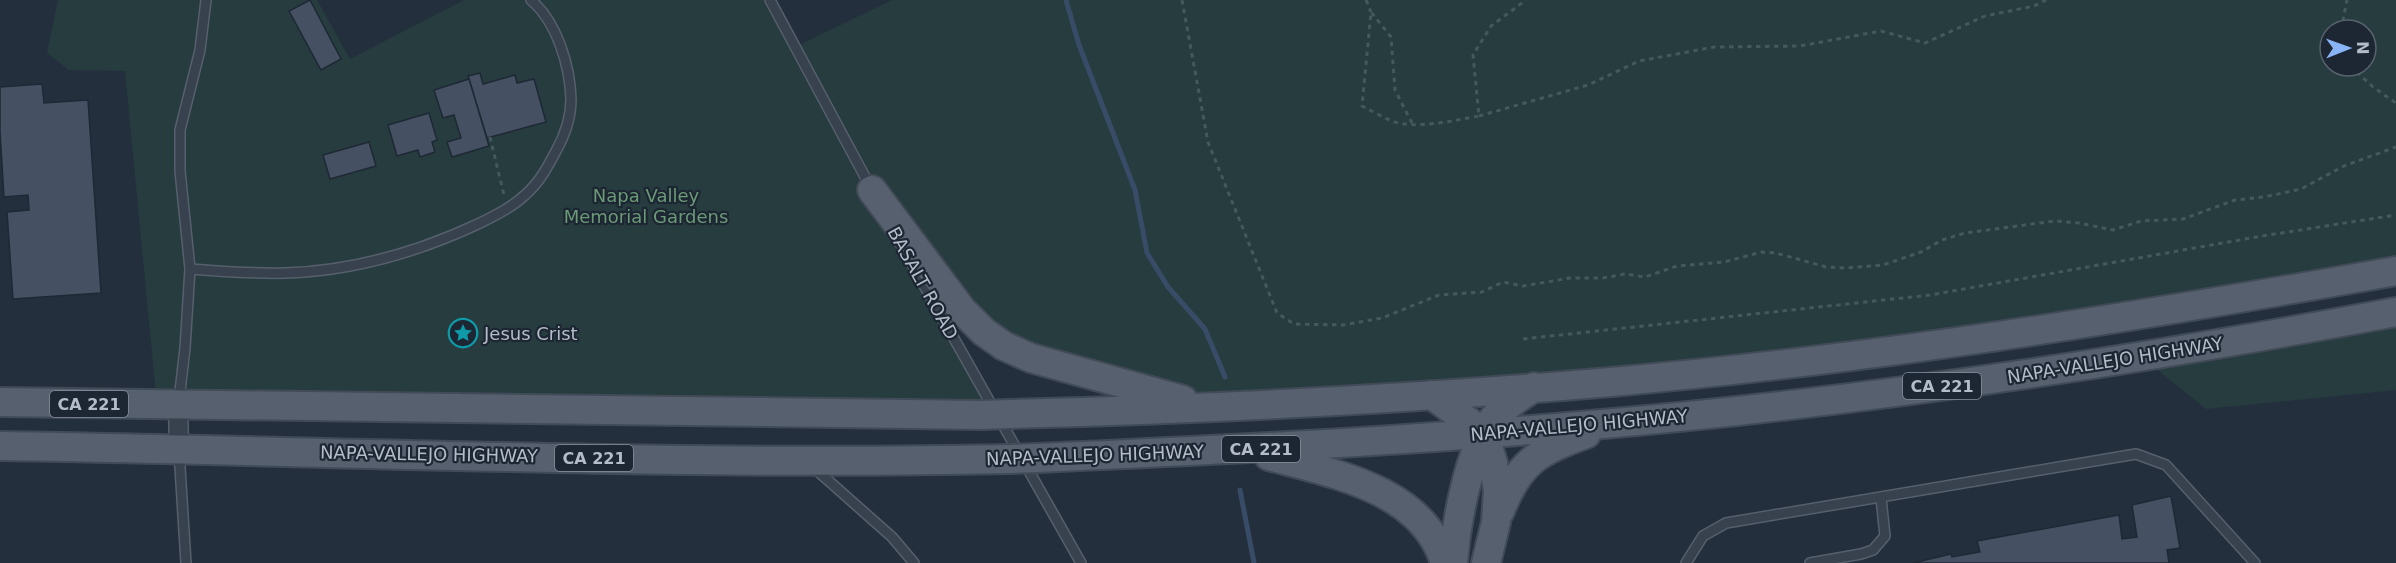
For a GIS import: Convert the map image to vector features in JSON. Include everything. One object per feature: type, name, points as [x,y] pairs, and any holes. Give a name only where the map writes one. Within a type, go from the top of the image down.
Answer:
[{"type":"main road","points":[[872,190],[962,310],[984,332],[1004,346],[1031,358],[1214,409]]},
{"type":"main road","name":"CA 221","points":[[0,402],[996,415],[1214,409],[1432,395],[1717,371],[1879,352],[2135,315],[2396,271]]},
{"type":"main road","name":"NAPA-VALLEJO HIGHWAY","points":[[0,446],[806,461],[1009,459],[1247,449],[1617,423],[1736,411],[2008,377],[2279,334],[2396,312]]},
{"type":"main road","points":[[1453,563],[1461,502],[1484,433],[1493,419],[1508,405],[1534,387]]},
{"type":"main road","points":[[1432,395],[1484,433],[1494,463],[1498,490],[1496,522],[1486,563]]},
{"type":"main road","points":[[1496,522],[1516,477],[1530,462],[1550,448],[1617,423]]},
{"type":"main road","points":[[1247,449],[1356,481],[1386,494],[1410,510],[1429,528],[1441,549],[1445,563]]},
{"type":"street","points":[[178,405],[179,449]]},
{"type":"lane","points":[[178,405],[185,348],[190,270],[180,171],[180,130],[200,50],[206,0]]},
{"type":"lane","points":[[190,270],[286,273],[349,266],[407,253],[434,243],[497,215],[524,196],[542,177],[562,139],[568,124],[571,104],[568,74],[554,31],[531,0]]},
{"type":"lane","name":"BASALT ROAD","points":[[770,0],[904,250]]},
{"type":"lane","name":"BASALT ROAD","points":[[910,260],[1081,563]]},
{"type":"lane","points":[[179,449],[186,563]]},
{"type":"lane","points":[[1686,563],[1703,536],[1726,523],[2136,454],[2166,465],[2255,563]]},
{"type":"lane","points":[[806,461],[892,537],[914,563]]},
{"type":"lane","points":[[1809,563],[1873,550],[1885,536],[1881,498]]},
{"type":"path","points":[[1182,0],[1208,142],[1277,313],[1294,324],[1343,325],[1382,318],[1439,295],[1482,292],[1503,282],[1523,286],[1570,278],[1603,278],[1632,274],[1645,277],[1677,266],[1724,262],[1762,252],[1776,253],[1826,267],[1845,268],[1892,263],[1953,236],[2007,227],[2055,221],[2113,230],[2141,221],[2183,219],[2235,200],[2293,191],[2353,163],[2396,147]]},
{"type":"path","points":[[1366,0],[1371,12],[1391,37],[1395,90],[1412,123]]},
{"type":"path","points":[[1479,116],[1473,55],[1491,26],[1526,0]]},
{"type":"path","points":[[1371,12],[1362,105],[1394,122],[1436,124],[1479,116],[1588,85],[1639,61],[1714,47],[1800,46],[1881,31],[1925,43],[1985,16],[2034,6],[2046,0]]},
{"type":"path","points":[[2343,18],[2347,0]]},
{"type":"path","points":[[2363,78],[2396,103]]},
{"type":"path","points":[[490,137],[507,208]]},
{"type":"path","points":[[1523,339],[1930,295],[2396,214]]},
{"type":"green space","name":"Napa Valley Memorial Gardens","points":[[58,0],[317,0],[350,59],[464,0],[770,0],[795,47],[892,0],[2396,0],[2396,271],[2273,293],[1432,395],[1304,388],[1214,409],[1004,346],[875,194],[996,412],[157,405],[125,71],[69,70],[47,53]]},
{"type":"green space","points":[[2396,312],[2396,390],[2206,409],[2140,356]]},
{"type":"building","points":[[310,0],[341,59],[321,70],[289,11]]},
{"type":"building","points":[[480,73],[483,84],[515,75],[517,83],[534,79],[546,122],[487,138],[468,76]]},
{"type":"building","points":[[469,79],[489,146],[452,157],[447,142],[461,138],[454,115],[443,118],[434,90]]},
{"type":"building","points":[[42,84],[44,103],[88,100],[101,293],[13,299],[7,212],[29,210],[28,195],[4,197],[0,87]]},
{"type":"building","points":[[429,113],[437,140],[432,142],[435,152],[420,157],[418,150],[397,156],[388,125]]},
{"type":"building","points":[[369,142],[376,166],[330,179],[323,155]]},
{"type":"building","points":[[2171,496],[2180,548],[2167,550],[2169,563],[1913,563],[1951,554],[1952,557],[1980,552],[1977,541],[2119,515],[2122,539],[2137,537],[2132,505]]},
{"type":"waterway","points":[[1066,0],[1079,45],[1135,190],[1147,253],[1168,287],[1205,329],[1225,377]]},
{"type":"waterway","points":[[1240,490],[1254,563]]},
{"type":"place","name":"Jesus Crist","points":[[463,333]]}]
